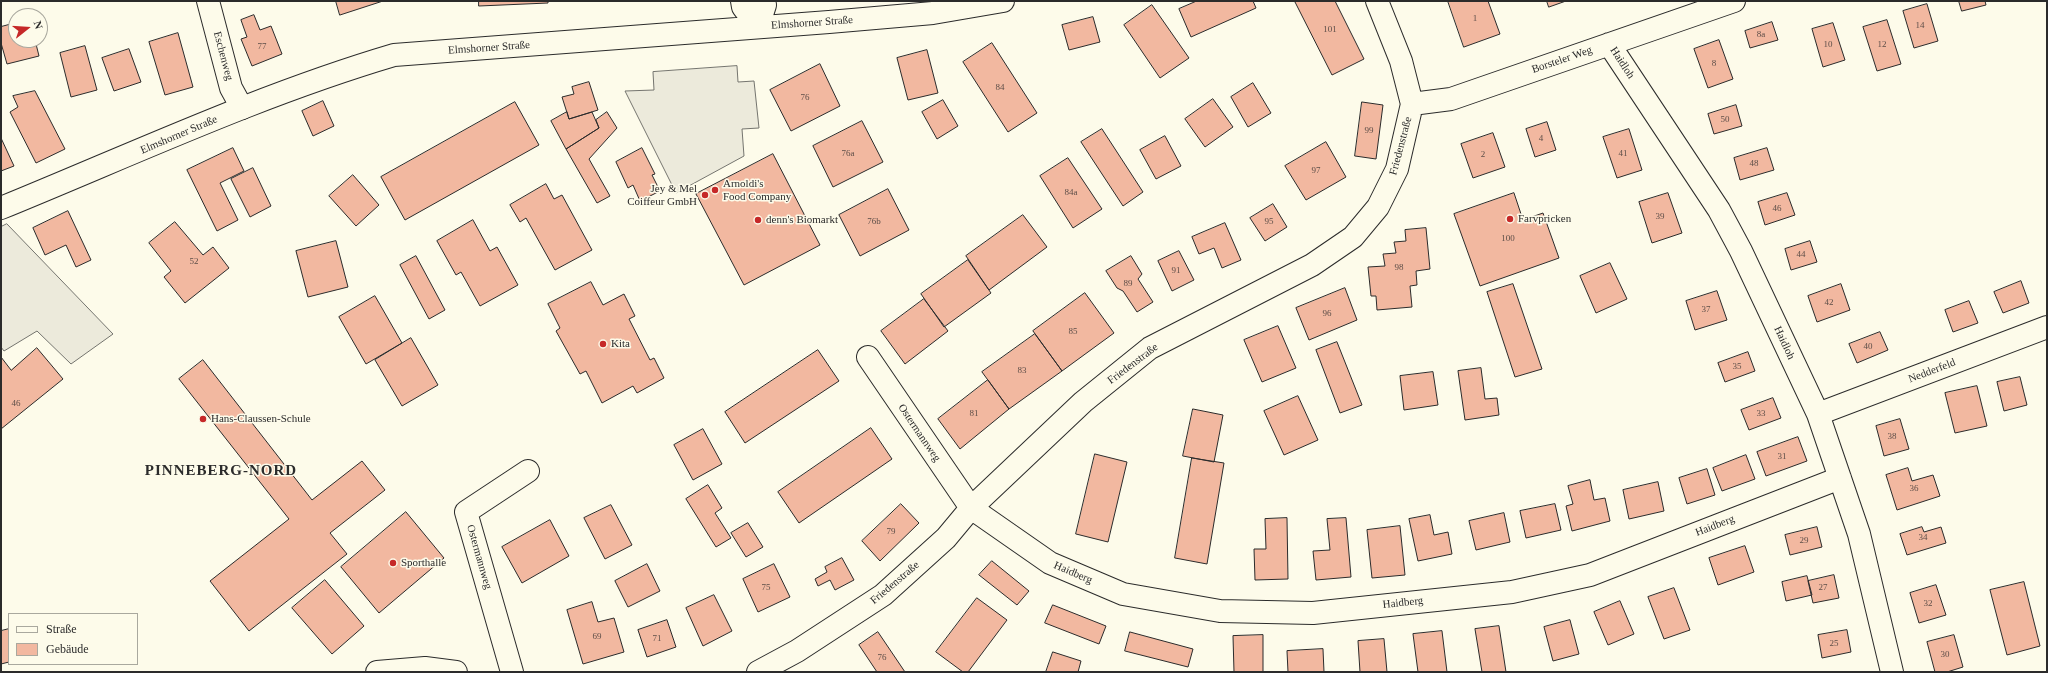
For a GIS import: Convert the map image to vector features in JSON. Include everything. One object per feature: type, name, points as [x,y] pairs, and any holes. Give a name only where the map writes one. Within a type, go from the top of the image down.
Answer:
[{"type":"street","name":"Eschenweg","points":[[208,1],[231,88],[242,108]]},
{"type":"street","points":[[742,1],[743,7],[758,27]]},
{"type":"street","points":[[758,27],[765,5],[764,1]]},
{"type":"street","name":"Elmshorner Straße","points":[[1,208],[242,108],[336,72],[394,55],[933,13],[1003,1]]},
{"type":"street","name":"Friedenstraße","points":[[758,672],[797,651],[883,595],[946,538],[971,508],[1083,402],[1150,348],[1312,265],[1353,237],[1378,207],[1397,169],[1412,104],[1401,61],[1377,1]]},
{"type":"street","name":"Borsteler Weg","points":[[1412,104],[1451,99],[1734,1]]},
{"type":"street","name":"Haidloh","points":[[1609,44],[1719,210],[1741,251],[1818,414],[1859,534],[1892,672]]},
{"type":"street","name":"Nedderfeld","points":[[1818,414],[2047,327]]},
{"type":"street","name":"Ostermannweg","points":[[868,357],[971,508]]},
{"type":"street","name":"Ostermannweg","points":[[512,672],[466,512],[528,471]]},
{"type":"street","name":"Haidberg","points":[[971,508],[1050,563],[1122,594],[1220,611],[1313,613],[1512,592],[1590,575],[1840,478]]},
{"type":"street","points":[[377,672],[426,668],[456,672]]},
{"type":"shaded area","points":[[737,66],[738,82],[754,81],[759,128],[742,129],[744,156],[676,193],[625,91],[654,90],[653,72]]},
{"type":"shaded area","points":[[7,224],[113,334],[71,364],[37,331],[4,351],[1,347],[1,227]]},
{"type":"building","points":[[336,1],[383,1],[340,15]]},
{"type":"building","points":[[479,1],[548,1],[548,3],[479,6]]},
{"type":"building","points":[[1197,1],[1253,1],[1256,8],[1191,37],[1179,9]]},
{"type":"building","points":[[1335,1],[1364,59],[1332,75],[1295,2]]},
{"type":"building","points":[[1448,1],[1488,1],[1500,34],[1464,47]]},
{"type":"building","points":[[1547,1],[1566,1],[1549,7]]},
{"type":"building","points":[[1959,1],[1985,1],[1986,5],[1962,11]]},
{"type":"building","points":[[1927,4],[1938,41],[1914,48],[1903,11]]},
{"type":"building","points":[[1152,5],[1189,58],[1160,78],[1124,25]]},
{"type":"building","points":[[254,15],[260,30],[271,26],[282,54],[252,66],[241,39],[247,37],[241,20]]},
{"type":"building","points":[[1093,17],[1100,42],[1069,50],[1062,25]]},
{"type":"building","points":[[1887,20],[1901,64],[1877,71],[1863,27]]},
{"type":"building","points":[[1772,22],[1778,40],[1750,48],[1745,31]]},
{"type":"building","points":[[1833,23],[1845,60],[1823,67],[1812,29]]},
{"type":"building","points":[[8,25],[8,48],[37,48],[39,56],[7,64],[1,43],[1,27]]},
{"type":"building","points":[[178,33],[193,87],[165,95],[149,42]]},
{"type":"building","points":[[1719,40],[1733,79],[1708,88],[1694,49]]},
{"type":"building","points":[[992,43],[1037,113],[1008,132],[963,62]]},
{"type":"building","points":[[85,46],[97,90],[71,97],[60,53]]},
{"type":"building","points":[[129,49],[141,82],[114,91],[102,58]]},
{"type":"building","points":[[927,50],[938,93],[908,100],[897,58]]},
{"type":"building","points":[[820,64],[840,106],[791,131],[770,90]]},
{"type":"building","points":[[589,82],[598,110],[569,119],[562,97],[574,94],[572,87]]},
{"type":"building","points":[[1253,83],[1271,113],[1248,127],[1231,97]]},
{"type":"building","points":[[35,91],[65,149],[36,163],[10,112],[18,107],[13,96]]},
{"type":"building","points":[[1213,99],[1233,127],[1205,147],[1185,119]]},
{"type":"building","points":[[943,100],[958,126],[937,139],[922,112]]},
{"type":"building","points":[[323,101],[334,126],[313,136],[302,111]]},
{"type":"building","points":[[515,102],[539,145],[405,220],[381,177]]},
{"type":"building","points":[[1362,102],[1383,105],[1376,159],[1355,156]]},
{"type":"building","points":[[1736,105],[1742,126],[1714,134],[1708,114]]},
{"type":"building","points":[[567,112],[569,119],[592,112],[599,128],[566,149],[551,121]]},
{"type":"building","points":[[607,112],[617,128],[589,159],[610,196],[597,203],[566,149],[599,128],[596,120]]},
{"type":"building","points":[[862,121],[883,162],[833,187],[813,146]]},
{"type":"building","points":[[1547,122],[1556,150],[1535,157],[1526,129]]},
{"type":"building","points":[[1102,129],[1143,192],[1123,206],[1081,142]]},
{"type":"building","points":[[1629,129],[1642,170],[1617,178],[1603,137]]},
{"type":"building","points":[[1493,133],[1505,167],[1473,178],[1461,144]]},
{"type":"building","points":[[1165,136],[1181,166],[1156,179],[1140,150]]},
{"type":"building","points":[[1,138],[14,166],[1,171]]},
{"type":"building","points":[[1326,142],[1346,177],[1306,200],[1285,166]]},
{"type":"building","points":[[233,148],[244,171],[220,183],[238,220],[217,231],[187,170]]},
{"type":"building","points":[[642,148],[655,174],[652,175],[660,191],[640,201],[633,185],[628,188],[616,162]]},
{"type":"building","points":[[1767,148],[1774,170],[1740,180],[1734,158]]},
{"type":"building","name":"denn's Biomarkt","points":[[773,154],[820,245],[744,285],[696,194]]},
{"type":"building","points":[[1068,158],[1102,209],[1073,228],[1040,176]]},
{"type":"building","points":[[253,168],[271,206],[250,217],[231,179]]},
{"type":"building","points":[[353,175],[379,205],[356,226],[329,196]]},
{"type":"building","points":[[546,184],[554,199],[562,195],[592,250],[555,270],[526,218],[520,222],[510,205]]},
{"type":"building","points":[[888,189],[909,230],[860,256],[839,215]]},
{"type":"building","points":[[1514,193],[1523,220],[1543,213],[1559,258],[1480,286],[1454,214]]},
{"type":"building","points":[[1668,193],[1682,233],[1652,243],[1639,202]]},
{"type":"building","points":[[1787,193],[1795,215],[1765,225],[1758,202]]},
{"type":"building","points":[[1273,204],[1287,227],[1265,241],[1250,218]]},
{"type":"building","points":[[68,211],[91,260],[76,267],[66,245],[45,255],[33,228]]},
{"type":"building","points":[[1023,215],[1047,247],[989,290],[966,256]]},
{"type":"building","points":[[473,220],[490,251],[497,247],[518,285],[480,306],[461,272],[456,275],[437,241]]},
{"type":"building","points":[[175,222],[203,255],[213,247],[229,268],[185,303],[164,277],[171,271],[149,243]]},
{"type":"building","points":[[1225,223],[1241,260],[1222,268],[1214,248],[1199,254],[1192,237]]},
{"type":"building","points":[[1426,228],[1430,269],[1416,271],[1417,285],[1410,286],[1412,307],[1377,310],[1376,296],[1371,296],[1368,267],[1385,266],[1383,254],[1396,253],[1394,242],[1406,241],[1405,230]]},
{"type":"building","points":[[336,241],[348,287],[308,297],[296,251]]},
{"type":"building","points":[[1810,241],[1817,262],[1791,270],[1785,249]]},
{"type":"building","points":[[1179,251],[1194,280],[1172,291],[1158,261]]},
{"type":"building","points":[[416,256],[445,310],[429,319],[400,265]]},
{"type":"building","points":[[1131,256],[1142,274],[1138,279],[1153,302],[1137,312],[1123,291],[1117,288],[1106,271]]},
{"type":"building","points":[[968,260],[991,293],[944,327],[921,294]]},
{"type":"building","points":[[1610,263],[1627,299],[1596,313],[1580,276]]},
{"type":"building","points":[[2021,281],[2029,303],[2003,313],[1994,292]]},
{"type":"building","name":"Kita","points":[[591,282],[603,305],[624,294],[635,316],[629,319],[650,360],[654,358],[664,378],[637,393],[633,386],[602,403],[586,371],[580,374],[556,331],[560,328],[548,304]]},
{"type":"building","points":[[1513,284],[1542,369],[1515,377],[1487,292]]},
{"type":"building","points":[[1841,284],[1850,310],[1817,322],[1808,296]]},
{"type":"building","points":[[1345,288],[1357,320],[1309,340],[1296,308]]},
{"type":"building","points":[[1717,291],[1727,320],[1695,330],[1686,301]]},
{"type":"building","points":[[1085,293],[1114,333],[1062,371],[1033,331]]},
{"type":"building","points":[[375,296],[402,343],[366,364],[339,317]]},
{"type":"building","points":[[924,299],[948,331],[905,364],[881,331]]},
{"type":"building","points":[[1969,301],[1978,323],[1953,332],[1945,310]]},
{"type":"building","points":[[1278,326],[1296,368],[1262,382],[1244,340]]},
{"type":"building","points":[[1880,332],[1888,350],[1857,363],[1849,344]]},
{"type":"building","points":[[1035,334],[1062,371],[1009,409],[982,372]]},
{"type":"building","points":[[411,338],[438,385],[402,406],[375,360]]},
{"type":"building","points":[[1337,342],[1362,405],[1340,413],[1316,350]]},
{"type":"building","points":[[37,348],[63,379],[1,429],[1,357],[11,370]]},
{"type":"building","points":[[818,350],[839,381],[745,443],[725,412]]},
{"type":"building","points":[[1748,352],[1755,371],[1725,382],[1718,363]]},
{"type":"building","points":[[203,360],[312,500],[362,461],[385,490],[330,533],[347,554],[249,631],[210,581],[289,519],[179,379]]},
{"type":"building","points":[[1481,368],[1485,399],[1497,398],[1499,415],[1465,420],[1458,371]]},
{"type":"building","points":[[1433,372],[1438,405],[1404,410],[1400,376]]},
{"type":"building","points":[[2020,377],[2027,405],[2004,411],[1997,382]]},
{"type":"building","points":[[988,380],[1009,409],[960,449],[938,419]]},
{"type":"building","points":[[1977,386],[1987,426],[1955,433],[1945,393]]},
{"type":"building","points":[[1298,396],[1318,440],[1284,455],[1264,411]]},
{"type":"building","points":[[1773,398],[1781,418],[1749,430],[1741,410]]},
{"type":"building","points":[[1193,409],[1223,415],[1214,462],[1183,456]]},
{"type":"building","points":[[1900,419],[1909,449],[1884,456],[1876,426]]},
{"type":"building","points":[[871,428],[892,459],[799,523],[778,492]]},
{"type":"building","points":[[703,429],[722,464],[693,480],[674,445]]},
{"type":"building","points":[[1798,437],[1807,461],[1766,476],[1757,452]]},
{"type":"building","points":[[1095,454],[1127,462],[1108,542],[1076,534]]},
{"type":"building","points":[[1746,455],[1755,479],[1722,491],[1713,468]]},
{"type":"building","points":[[1192,458],[1224,463],[1207,564],[1175,558]]},
{"type":"building","points":[[1908,468],[1912,481],[1933,475],[1940,496],[1897,510],[1886,475]]},
{"type":"building","points":[[1707,469],[1715,495],[1687,504],[1679,478]]},
{"type":"building","points":[[1590,480],[1594,500],[1605,498],[1610,521],[1572,531],[1566,506],[1573,504],[1568,486]]},
{"type":"building","points":[[1658,482],[1664,511],[1629,519],[1623,490]]},
{"type":"building","points":[[708,485],[722,508],[715,513],[731,538],[716,547],[686,499]]},
{"type":"building","points":[[901,504],[919,523],[880,561],[862,541]]},
{"type":"building","points":[[1555,504],[1561,530],[1526,538],[1520,511]]},
{"type":"building","points":[[611,505],[632,545],[605,559],[584,518]]},
{"type":"building","name":"Sporthalle","points":[[406,512],[444,558],[379,613],[341,567]]},
{"type":"building","points":[[1504,513],[1510,542],[1476,550],[1469,521]]},
{"type":"building","points":[[1430,515],[1434,535],[1448,532],[1452,554],[1418,561],[1409,519]]},
{"type":"building","points":[[1287,518],[1288,579],[1255,580],[1254,549],[1266,549],[1265,519]]},
{"type":"building","points":[[1346,518],[1351,577],[1316,580],[1313,551],[1330,550],[1327,519]]},
{"type":"building","points":[[550,520],[569,556],[522,583],[502,547]]},
{"type":"building","points":[[748,523],[763,547],[746,557],[731,533]]},
{"type":"building","points":[[1400,526],[1405,575],[1372,578],[1367,530]]},
{"type":"building","points":[[1817,527],[1822,547],[1790,555],[1785,535]]},
{"type":"building","points":[[1922,527],[1924,532],[1941,527],[1946,543],[1907,555],[1900,534]]},
{"type":"building","points":[[1745,546],[1754,572],[1718,585],[1709,558]]},
{"type":"building","points":[[842,558],[854,580],[835,590],[830,580],[818,586],[815,579],[827,572],[825,567]]},
{"type":"building","points":[[992,561],[1029,591],[1017,605],[979,575]]},
{"type":"building","points":[[647,564],[660,591],[628,607],[615,581]]},
{"type":"building","points":[[774,564],[790,597],[758,612],[743,579]]},
{"type":"building","points":[[1834,575],[1839,598],[1813,603],[1808,581]]},
{"type":"building","points":[[1807,576],[1812,595],[1786,601],[1782,582]]},
{"type":"building","points":[[325,580],[364,626],[332,654],[292,608]]},
{"type":"building","points":[[2024,582],[2040,646],[2007,655],[1990,590]]},
{"type":"building","points":[[1936,585],[1946,615],[1919,623],[1910,593]]},
{"type":"building","points":[[1674,588],[1690,630],[1664,639],[1648,597]]},
{"type":"building","points":[[714,595],[732,631],[703,646],[686,608]]},
{"type":"building","points":[[977,598],[1007,620],[968,672],[963,672],[936,652]]},
{"type":"building","points":[[1620,601],[1634,634],[1608,645],[1594,612]]},
{"type":"building","points":[[592,602],[598,622],[614,618],[624,652],[583,664],[567,610]]},
{"type":"building","points":[[1053,605],[1106,626],[1099,644],[1045,623]]},
{"type":"building","points":[[667,620],[676,647],[647,657],[638,630]]},
{"type":"building","points":[[1570,620],[1579,654],[1553,661],[1544,627]]},
{"type":"building","points":[[1499,626],[1506,672],[1482,672],[1475,629]]},
{"type":"building","points":[[8,629],[8,662],[1,664],[1,631]]},
{"type":"building","points":[[1847,630],[1851,652],[1822,658],[1818,635]]},
{"type":"building","points":[[1442,631],[1447,672],[1418,672],[1413,634]]},
{"type":"building","points":[[878,632],[905,672],[877,672],[859,645]]},
{"type":"building","points":[[1130,632],[1193,649],[1188,667],[1125,651]]},
{"type":"building","points":[[1263,635],[1263,672],[1234,672],[1233,636]]},
{"type":"building","points":[[1954,635],[1963,667],[1947,672],[1935,672],[1927,642]]},
{"type":"building","points":[[1384,639],[1387,672],[1360,672],[1358,641]]},
{"type":"building","points":[[1323,649],[1324,672],[1288,672],[1287,651]]},
{"type":"building","points":[[1053,652],[1081,661],[1078,672],[1046,672]]},
{"type":"place","name":"Arnoldi's Food Company","points":[[715,190]]},
{"type":"place","name":"Jey & Mel Coiffeur GmbH","points":[[705,195]]},
{"type":"place","name":"Farvpricken","points":[[1510,219]]},
{"type":"place","name":"denn's Biomarkt","points":[[758,220]]},
{"type":"place","name":"Kita","points":[[603,344]]},
{"type":"place","name":"Hans-Claussen-Schule","points":[[203,419]]},
{"type":"place","name":"Sporthalle","points":[[393,563]]},
{"type":"district","name":"PINNEBERG-NORD","points":[[221,471]]}]
